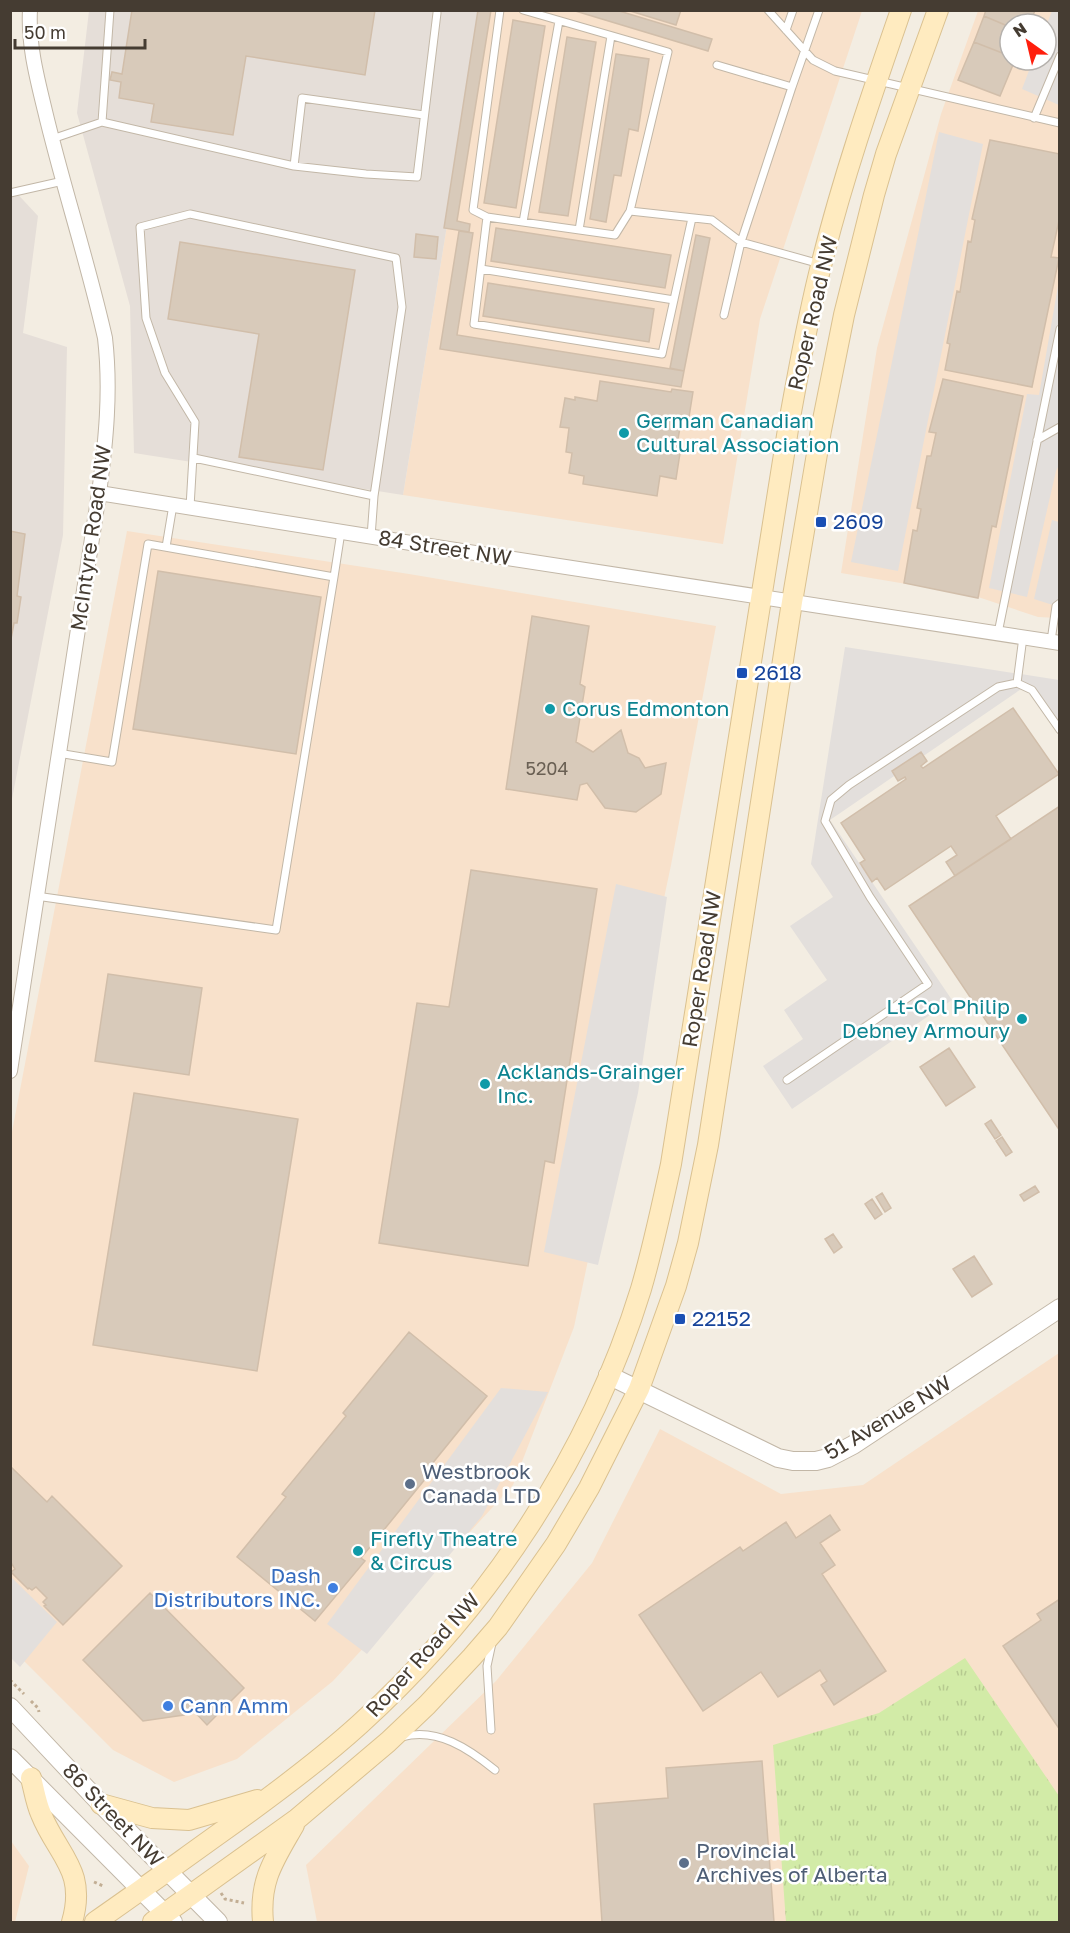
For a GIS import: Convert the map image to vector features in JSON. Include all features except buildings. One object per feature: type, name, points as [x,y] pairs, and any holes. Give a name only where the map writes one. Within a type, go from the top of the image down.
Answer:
[{"type":"main road","name":"Roper Road NW","points":[[140,1890],[272,1796],[359,1724],[396,1689],[452,1629],[497,1572],[531,1522],[578,1440],[608,1375],[640,1290],[654,1242],[671,1164],[789,423],[821,264],[876,82],[901,10]]},
{"type":"main road","name":"Roper Road NW","points":[[191,1895],[297,1819],[388,1742],[454,1677],[498,1627],[556,1544],[589,1488],[639,1389],[676,1286],[699,1192],[716,1099],[792,602],[821,430],[844,315],[874,195],[938,10]]},
{"type":"main road","points":[[31,1778],[41,1814],[68,1862],[75,1883],[76,1900],[72,1923]]},
{"type":"main road","points":[[101,1804],[152,1818],[189,1820],[272,1796]]},
{"type":"main road","points":[[263,1923],[264,1885],[297,1819]]},
{"type":"main road","points":[[95,1923],[140,1890]]},
{"type":"main road","points":[[163,1920],[191,1895]]},
{"type":"street","name":"McIntyre Road NW","points":[[10,1071],[99,493],[106,436],[108,365],[99,312],[34,65],[30,10]]},
{"type":"street","name":"84 Street NW","points":[[99,493],[1055,642]]},
{"type":"street","name":"51 Avenue NW","points":[[608,1375],[764,1452],[793,1461],[816,1461],[828,1458],[853,1444],[1059,1308]]},
{"type":"street","name":"86 Street NW","points":[[10,1707],[218,1923]]},
{"type":"street","name":"86 Street NW","points":[[10,1758],[140,1890],[163,1920]]},
{"type":"lane","points":[[102,122],[110,10]]},
{"type":"lane","points":[[500,10],[472,210],[487,217],[615,234],[630,212],[668,52],[523,10]]},
{"type":"lane","points":[[768,10],[805,52],[821,66],[876,82],[1059,123]]},
{"type":"lane","points":[[786,30],[793,10]]},
{"type":"lane","points":[[724,315],[741,243],[819,10]]},
{"type":"lane","points":[[52,139],[102,122],[294,166],[417,177],[437,13]]},
{"type":"lane","points":[[523,222],[560,21]]},
{"type":"lane","points":[[579,230],[611,36]]},
{"type":"lane","points":[[1034,118],[1059,56]]},
{"type":"lane","points":[[717,65],[792,87]]},
{"type":"lane","points":[[294,166],[302,98],[424,115]]},
{"type":"lane","points":[[10,193],[63,181]]},
{"type":"lane","points":[[630,212],[712,220],[741,243],[821,264]]},
{"type":"lane","points":[[190,507],[195,422],[165,373],[146,318],[140,226],[190,213],[396,258],[402,307],[374,496],[371,537]]},
{"type":"lane","points":[[487,217],[474,324],[662,354],[692,218]]},
{"type":"lane","points":[[481,269],[674,300]]},
{"type":"lane","points":[[998,633],[1059,329]]},
{"type":"lane","points":[[1037,440],[1059,427]]},
{"type":"lane","points":[[194,458],[374,496]]},
{"type":"lane","points":[[166,547],[173,505]]},
{"type":"lane","points":[[36,896],[276,930],[341,532]]},
{"type":"lane","points":[[58,753],[112,762],[148,544],[334,577]]},
{"type":"lane","points":[[1055,642],[1056,606],[1059,603]]},
{"type":"lane","points":[[1017,682],[1023,637]]},
{"type":"lane","points":[[787,1080],[928,984],[870,897],[825,821],[831,800],[852,783],[998,687],[1017,682],[1032,690],[1059,730]]},
{"type":"lane","points":[[491,1730],[487,1666],[498,1627]]},
{"type":"lane","points":[[388,1742],[417,1734],[441,1738],[468,1750],[495,1770]]},
{"type":"path","points":[[38,1708],[41,1720]]},
{"type":"path","points":[[103,1886],[112,1882]]},
{"type":"path","points":[[219,1891],[225,1899],[251,1905]]},
{"type":"shaded area","points":[[89,11],[482,11],[403,495],[134,453],[130,306],[77,113]]},
{"type":"shaded area","points":[[482,11],[862,11],[760,319],[723,544],[403,495]]},
{"type":"shaded area","points":[[978,11],[1059,11],[1059,618],[1038,617],[972,595],[841,573],[877,348],[941,114]]},
{"type":"shaded area","points":[[1059,11],[1059,105],[1022,89],[1028,72],[1058,72],[1058,12],[1052,12]]},
{"type":"shaded area","points":[[939,132],[983,144],[898,571],[851,562]]},
{"type":"shaded area","points":[[11,187],[38,216],[23,333],[67,347],[63,535],[11,804]]},
{"type":"shaded area","points":[[1059,280],[1059,465],[1027,597],[989,588],[1027,394],[1039,395]]},
{"type":"shaded area","points":[[1052,520],[1059,522],[1059,607],[1034,599]]},
{"type":"shaded area","points":[[127,531],[409,574],[716,626],[671,865],[574,1327],[513,1485],[333,1681],[237,1759],[174,1782],[113,1750],[11,1648],[11,1137]]},
{"type":"shaded area","points":[[845,647],[1059,680],[1059,732],[1027,685],[830,820],[952,1000],[792,1109],[763,1066],[803,1039],[784,1010],[827,980],[790,926],[833,897],[811,864]]},
{"type":"shaded area","points":[[616,884],[667,897],[638,1093],[598,1265],[544,1252]]},
{"type":"shaded area","points":[[1059,1353],[1059,1922],[317,1922],[306,1865],[496,1681],[592,1563],[660,1429],[781,1494],[863,1485]]},
{"type":"shaded area","points":[[501,1388],[548,1392],[482,1516],[367,1654],[327,1624]]},
{"type":"shaded area","points":[[11,1577],[57,1622],[20,1667],[11,1658]]},
{"type":"shaded area","points":[[11,1841],[29,1866],[15,1922],[11,1922]]},
{"type":"green space","points":[[965,1658],[1059,1796],[1059,1922],[786,1922],[773,1745],[879,1713]]},
{"type":"place","name":"German Canadian Cultural Association","points":[[624,433]]},
{"type":"place","name":"2609","points":[[821,522]]},
{"type":"place","name":"2618","points":[[742,673]]},
{"type":"place","name":"Corus Edmonton","points":[[550,709]]},
{"type":"place","name":"Lt-Col Philip Debney Armoury","points":[[1022,1019]]},
{"type":"place","name":"Acklands-Grainger Inc.","points":[[485,1084]]},
{"type":"place","name":"22152","points":[[680,1319]]},
{"type":"place","name":"Westbrook Canada LTD","points":[[410,1484]]},
{"type":"place","name":"Firefly Theatre & Circus","points":[[358,1551]]},
{"type":"place","name":"Dash Distributors INC.","points":[[333,1588]]},
{"type":"place","name":"Cann Amm","points":[[168,1706]]},
{"type":"place","name":"Provincial Archives of Alberta","points":[[684,1863]]}]
